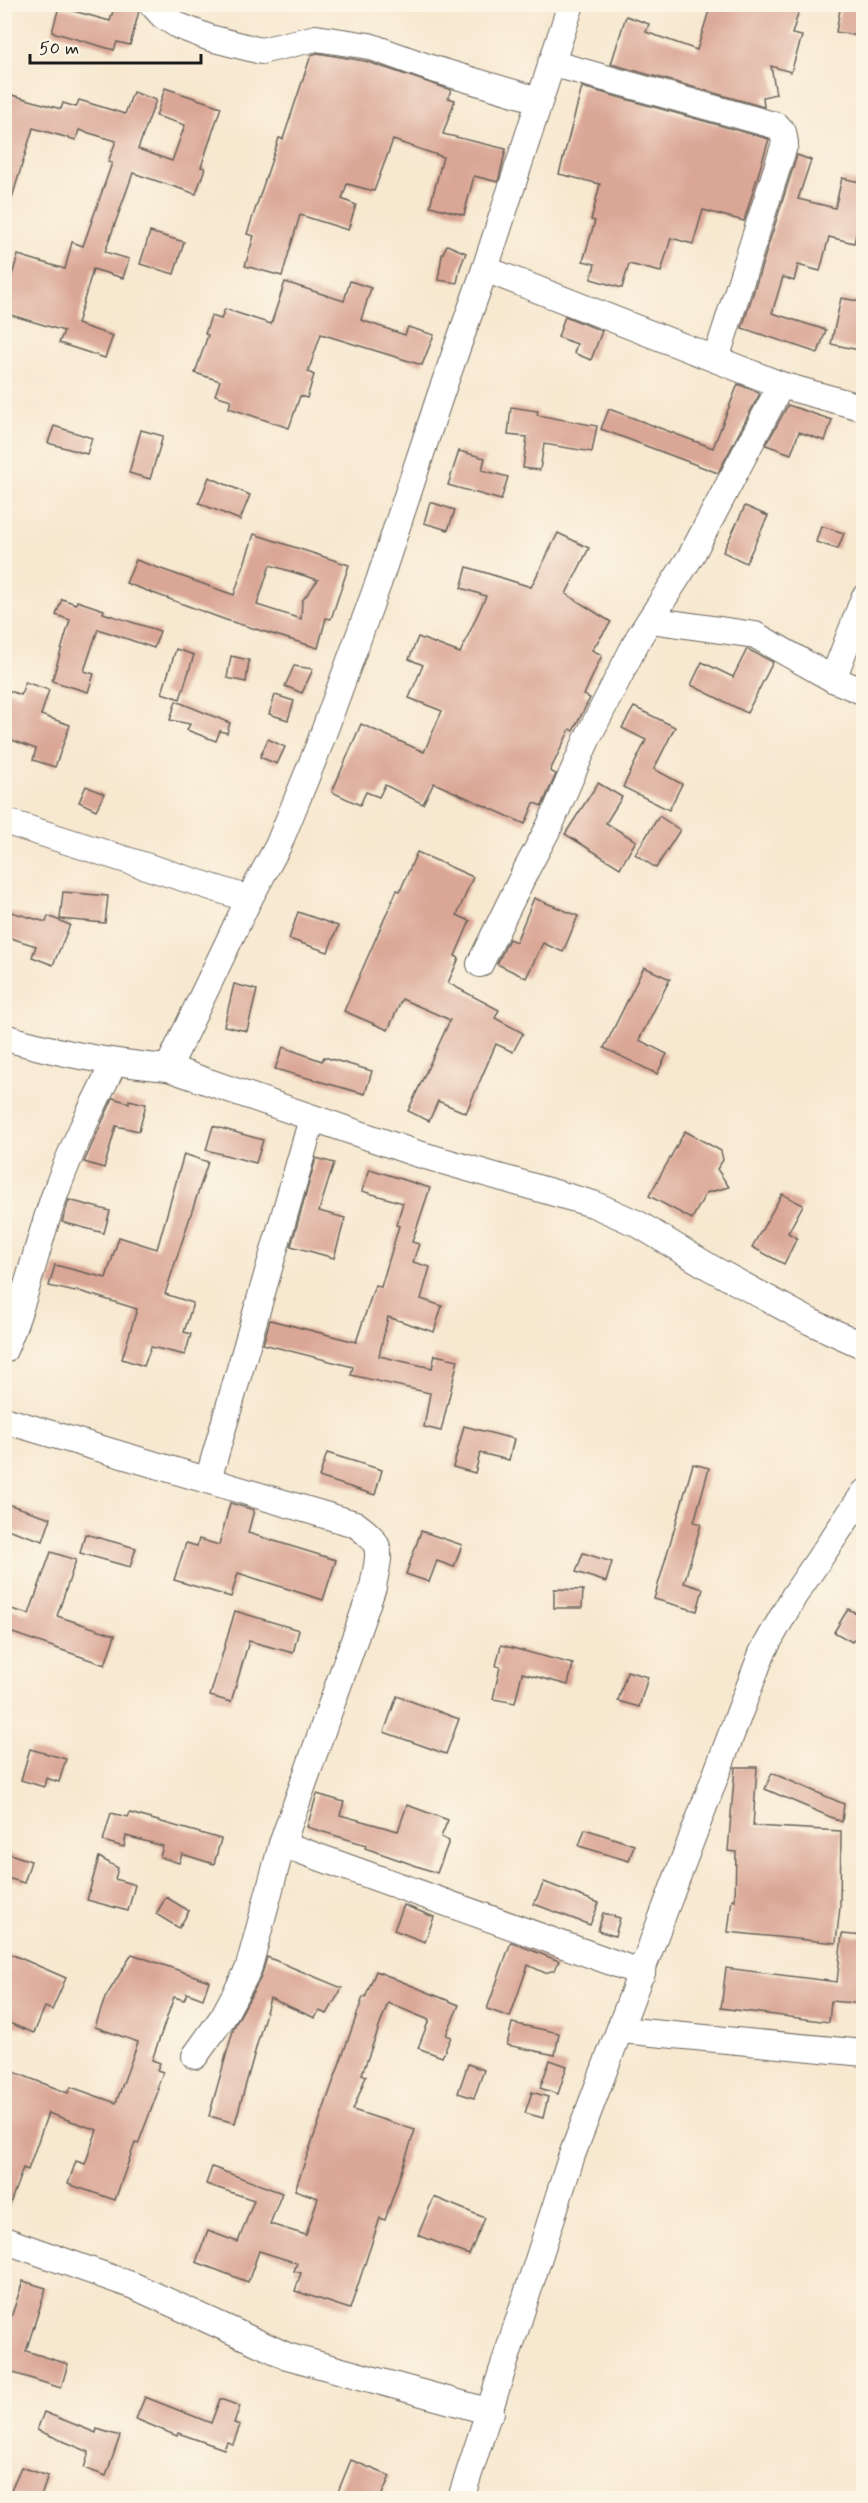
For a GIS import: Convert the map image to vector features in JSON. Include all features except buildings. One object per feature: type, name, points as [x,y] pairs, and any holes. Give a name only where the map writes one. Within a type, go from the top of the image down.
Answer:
[{"type":"street","points":[[152,4],[171,21],[210,38],[261,51],[316,38],[369,46],[430,68],[538,100]]},
{"type":"street","points":[[168,1068],[249,899],[278,846],[318,748],[379,581],[485,269],[571,4]]},
{"type":"street","points":[[551,63],[777,126],[783,132],[785,143],[716,358]]},
{"type":"street","points":[[485,269],[781,384],[864,408]]},
{"type":"street","points":[[480,964],[550,825],[588,737],[650,620],[691,556],[781,384]]},
{"type":"street","points":[[833,680],[864,598]]},
{"type":"street","points":[[650,620],[755,635],[833,680],[864,692]]},
{"type":"street","points":[[4,821],[249,899]]},
{"type":"street","points":[[4,1037],[50,1052],[114,1063],[168,1068],[415,1153],[593,1204],[638,1224],[711,1268],[811,1322],[864,1346]]},
{"type":"street","points":[[4,1350],[32,1275],[54,1198],[85,1121],[114,1063]]},
{"type":"street","points":[[208,1480],[312,1119]]},
{"type":"street","points":[[4,1420],[355,1524],[373,1537],[380,1551],[373,1587],[282,1844],[248,1970],[224,2017],[195,2056]]},
{"type":"street","points":[[461,2499],[491,2412],[572,2155],[762,1653],[794,1596],[864,1493]]},
{"type":"street","points":[[282,1844],[642,1973]]},
{"type":"street","points":[[621,2030],[864,2053]]},
{"type":"street","points":[[4,2240],[134,2286],[287,2356],[491,2412]]}]
